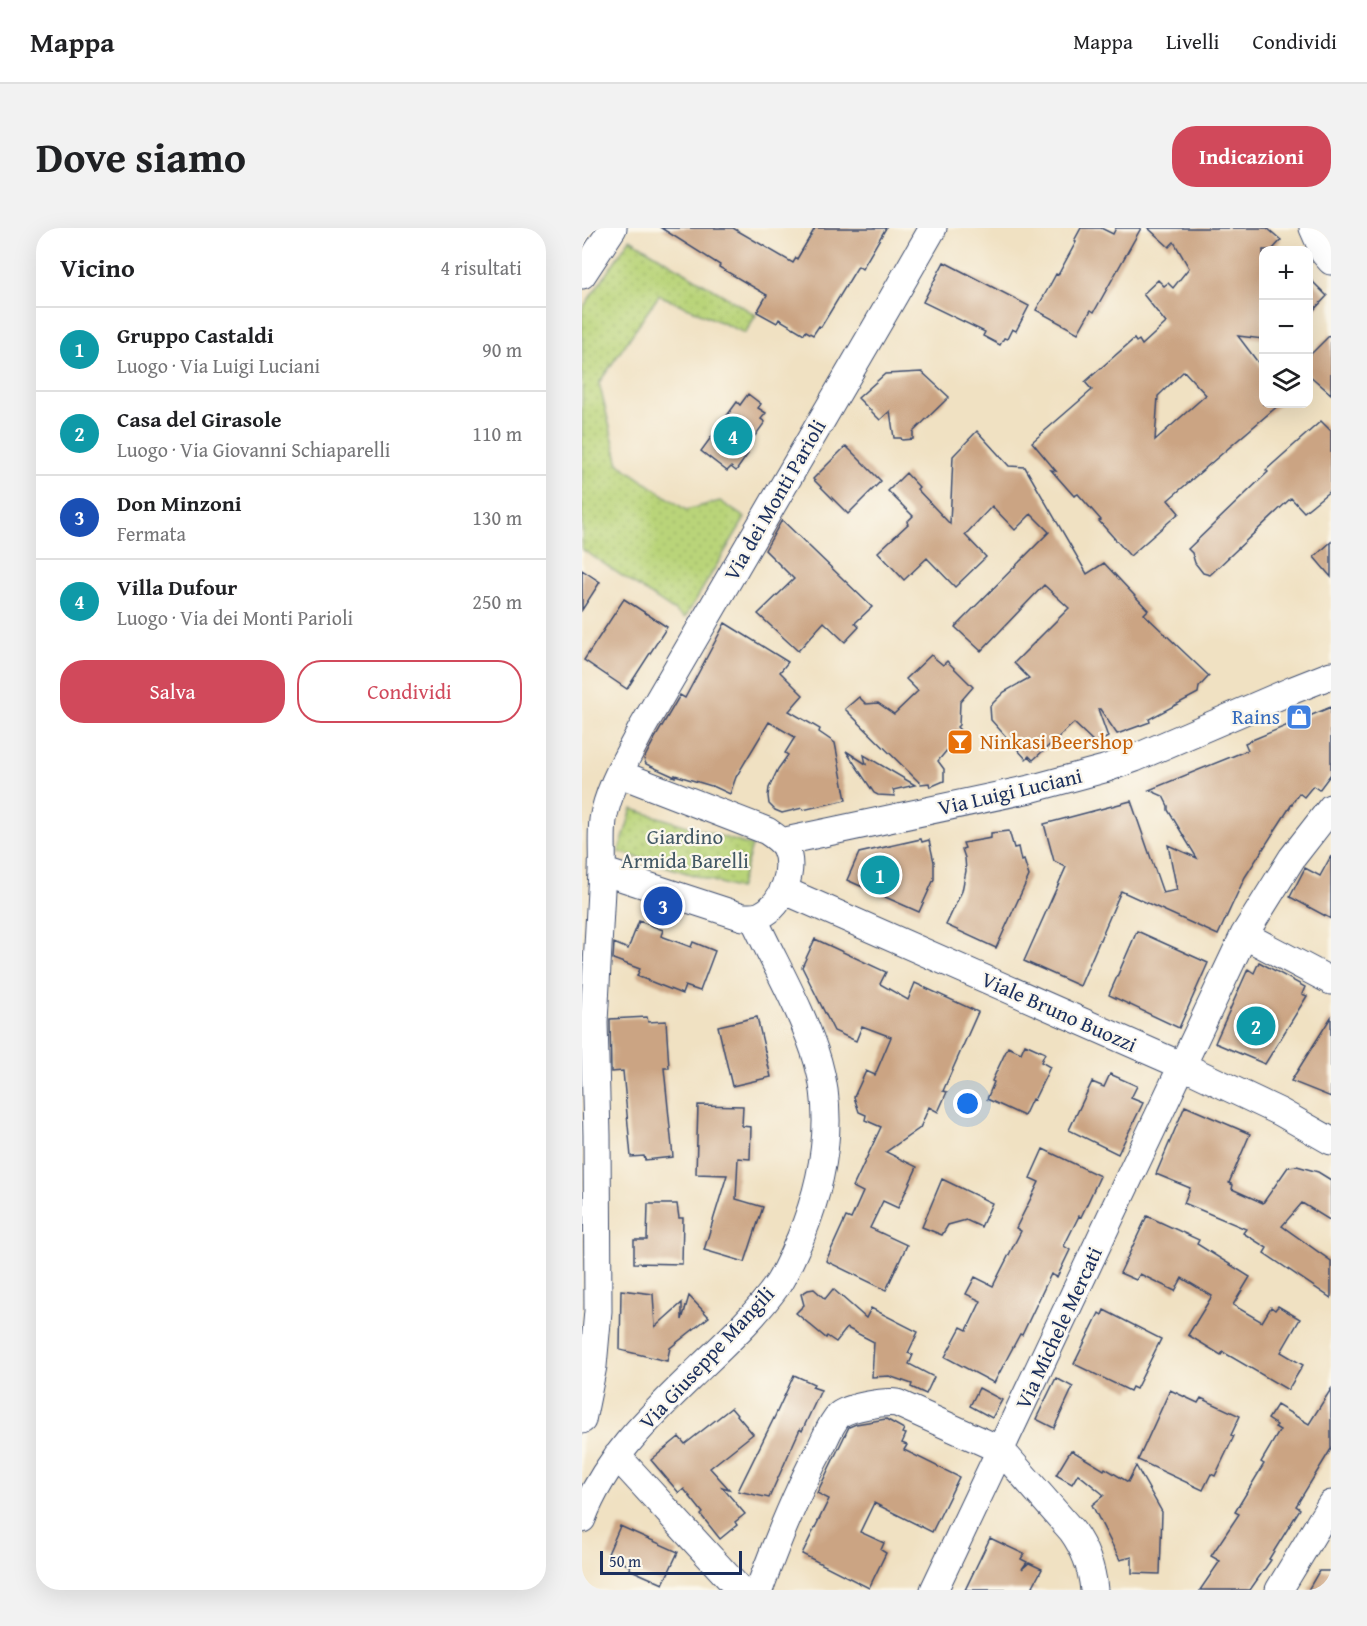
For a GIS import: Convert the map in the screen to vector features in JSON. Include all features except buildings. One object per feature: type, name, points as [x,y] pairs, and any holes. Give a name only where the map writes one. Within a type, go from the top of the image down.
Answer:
[{"type":"street","points":[[582,275],[613,228]]},
{"type":"street","name":"Via dei Monti Parioli","points":[[582,1420],[593,1366],[598,1321],[598,1146],[594,1022],[602,871],[592,833],[605,810],[641,730],[933,228]]},
{"type":"street","points":[[1313,228],[1324,253],[1331,261]]},
{"type":"street","name":"Via Luigi Luciani","points":[[781,842],[1019,792],[1104,769],[1145,754],[1331,675]]},
{"type":"street","points":[[602,871],[738,916],[753,917],[768,910],[783,890],[786,881],[788,863],[784,847],[767,831],[620,774]]},
{"type":"street","name":"Via Michele Mercati","points":[[934,1590],[1244,935],[1292,858],[1331,808]]},
{"type":"street","name":"Viale Bruno Buozzi","points":[[783,890],[1183,1066],[1301,1122],[1331,1141]]},
{"type":"street","name":"Via Giuseppe Mangili","points":[[585,1503],[617,1456],[636,1433],[714,1355],[783,1276],[806,1224],[818,1185],[826,1129],[825,1099],[820,1069],[796,1006],[753,917]]},
{"type":"street","points":[[1244,935],[1331,981]]},
{"type":"street","points":[[759,1590],[777,1540],[811,1465],[836,1420],[844,1412],[880,1403],[897,1403],[1001,1450],[1064,1520],[1080,1542],[1090,1564],[1094,1590]]},
{"type":"street","points":[[617,1456],[740,1590]]},
{"type":"street","points":[[1280,1590],[1331,1504]]},
{"type":"green space","points":[[630,239],[756,315],[745,333],[659,295],[599,383],[619,464],[686,510],[720,501],[745,518],[685,618],[582,549],[582,309]]},
{"type":"green space","name":"Giardino Armida Barelli","points":[[632,809],[752,846],[739,889],[619,852]]},
{"type":"place","name":"Villa Dufour","points":[[733,436]]},
{"type":"place","name":"Rains","points":[[1299,717]]},
{"type":"place","name":"Ninkasi Beershop","points":[[960,742]]},
{"type":"place","name":"Gruppo Castaldi","points":[[880,875]]},
{"type":"place","name":"Don Minzoni","points":[[663,906]]},
{"type":"place","name":"Casa del Girasole","points":[[1256,1026]]}]
